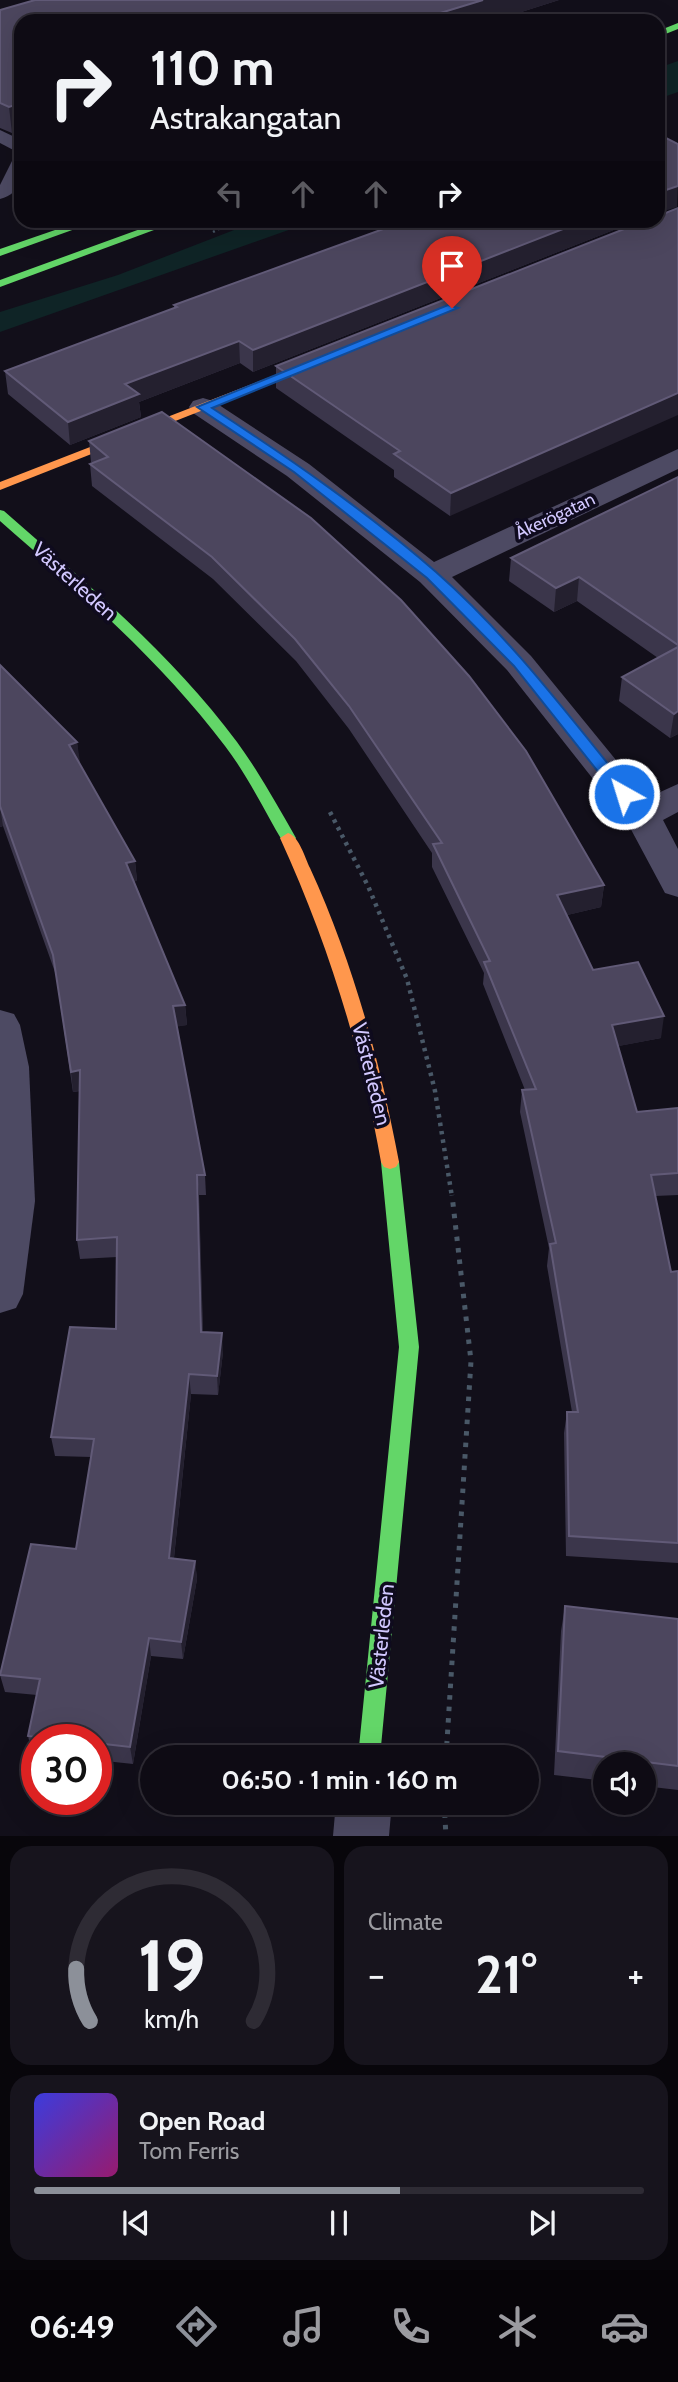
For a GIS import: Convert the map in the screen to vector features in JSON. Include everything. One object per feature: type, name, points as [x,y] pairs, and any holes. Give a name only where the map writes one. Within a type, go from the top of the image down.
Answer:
[{"type":"street","points":[[0,253],[54,228]]},
{"type":"street","points":[[0,285],[154,228]]},
{"type":"street","points":[[0,486],[344,351]]},
{"type":"street","points":[[203,407],[298,470],[431,575],[519,663],[642,816],[678,884]]},
{"type":"street","name":"Åkerögatan","points":[[431,575],[678,458]]},
{"type":"street","name":"Västerleden","points":[[0,514],[151,649],[199,701],[240,757],[281,824],[318,898],[349,988],[380,1096],[399,1206],[409,1355],[370,1745]]},
{"type":"street","points":[[642,816],[678,796]]},
{"type":"street","points":[[0,1024],[8,1067],[13,1201],[0,1294]]},
{"type":"street","points":[[361,1836],[363,1815]]},
{"type":"path","points":[[445,1815],[446,1836]]},
{"type":"green space","points":[[678,61],[678,92],[665,97],[665,66]]},
{"type":"green space","points":[[239,228],[294,228],[0,332],[0,312],[118,275]]},
{"type":"building","points":[[35,0],[483,0],[437,14],[14,14],[14,105],[9,107],[0,103],[0,10]]},
{"type":"building","points":[[665,138],[678,144],[678,186],[665,190]]},
{"type":"building","points":[[678,208],[678,393],[451,493],[394,454],[400,451],[276,366],[627,228],[665,228],[665,213]]},
{"type":"building","points":[[386,228],[566,228],[253,350],[239,341],[125,384],[139,394],[68,422],[5,371],[177,307],[174,305]]},
{"type":"building","points":[[162,412],[311,518],[401,600],[469,676],[526,751],[604,885],[557,895],[593,970],[638,962],[664,1016],[612,1025],[637,1112],[678,1108],[678,1173],[651,1175],[671,1272],[678,1271],[678,1543],[569,1536],[567,1412],[578,1412],[550,1244],[556,1243],[522,1090],[536,1089],[484,962],[490,961],[433,844],[442,843],[349,706],[295,639],[212,557],[90,464],[108,457],[89,441]]},
{"type":"building","points":[[678,477],[678,645],[579,577],[556,588],[511,558]]},
{"type":"building","points":[[678,647],[678,711],[674,714],[622,677]]},
{"type":"building","points":[[0,665],[77,742],[69,745],[135,861],[126,863],[185,1005],[173,1006],[205,1175],[197,1175],[201,1332],[222,1333],[217,1376],[189,1374],[169,1558],[195,1561],[181,1642],[149,1638],[130,1747],[112,1745],[112,1724],[31,1724],[40,1679],[0,1675],[31,1544],[76,1549],[94,1439],[51,1437],[70,1327],[116,1329],[117,1237],[77,1240],[80,1070],[71,1072],[53,955],[0,806]]},
{"type":"building","points":[[565,1606],[678,1619],[678,1766],[656,1763],[656,1752],[593,1752],[593,1755],[558,1751]]},
{"type":"traffic: fast","points":[[665,31],[678,26]]},
{"type":"traffic: fast","points":[[0,253],[72,228]]},
{"type":"traffic: fast","points":[[0,284],[154,228]]},
{"type":"traffic: fast","points":[[0,514],[122,624],[197,702],[231,744],[262,790],[288,838]]},
{"type":"traffic: fast","points":[[370,1745],[409,1347],[390,1162]]},
{"type":"traffic: slow","points":[[0,486],[324,359]]},
{"type":"traffic: slow","points":[[288,838],[338,956],[351,997],[374,1078],[390,1162]]},
{"type":"route","points":[[452,308],[203,407],[298,470],[431,575],[519,663],[624,794]]}]
